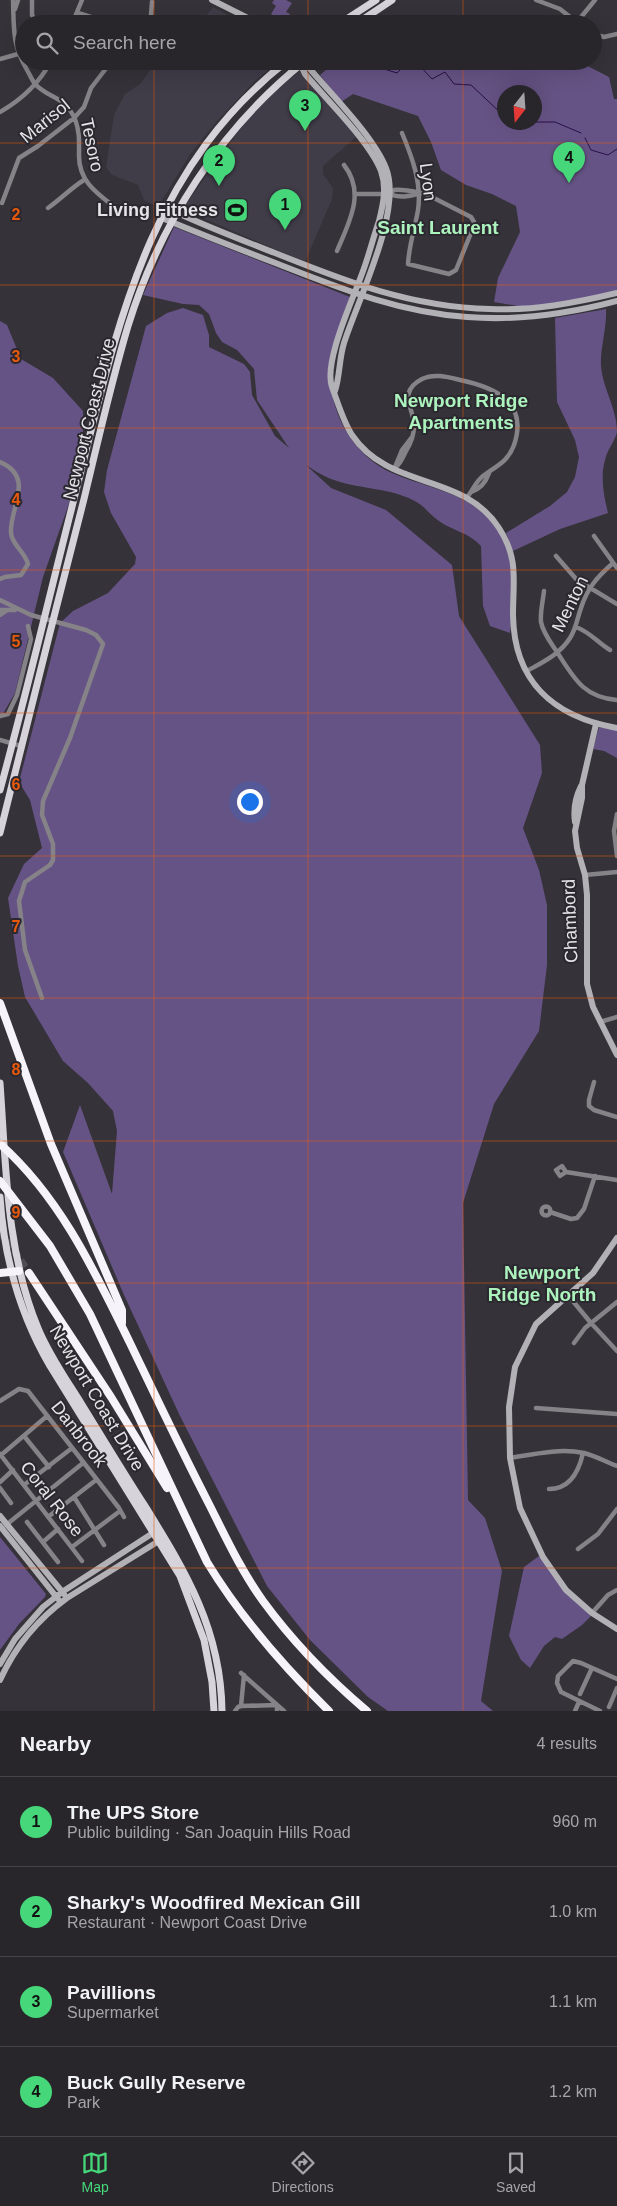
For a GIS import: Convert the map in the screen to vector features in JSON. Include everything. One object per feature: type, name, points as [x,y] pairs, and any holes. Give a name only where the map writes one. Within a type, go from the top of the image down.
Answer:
[{"type":"highway","points":[[0,1004],[47,1136],[122,1310],[122,1328]]},
{"type":"highway","points":[[0,1144],[27,1172],[63,1219],[93,1267],[214,1513],[240,1564],[262,1600],[293,1639],[321,1669],[367,1711]]},
{"type":"highway","points":[[0,1181],[50,1246],[90,1314],[207,1562],[228,1597],[289,1672],[330,1711]]},
{"type":"highway","points":[[0,1273],[19,1270]]},
{"type":"highway","points":[[28,1273],[111,1397],[189,1524]]},
{"type":"main road","points":[[353,15],[376,0]]},
{"type":"main road","points":[[370,15],[392,0]]},
{"type":"main road","name":"Newport Coast Drive","points":[[0,790],[123,311],[136,273],[166,208],[187,173],[225,120],[277,70]]},
{"type":"main road","name":"Newport Coast Drive","points":[[0,833],[128,326],[150,266],[176,213],[215,153],[237,126],[294,70]]},
{"type":"main road","name":"Newport Coast Drive","points":[[0,1084],[12,1229],[19,1270],[33,1315],[50,1354],[156,1531]]},
{"type":"main road","name":"Newport Coast Drive","points":[[0,1197],[2,1228],[10,1272],[21,1305],[39,1347],[161,1539],[185,1572],[203,1612],[216,1663],[222,1711]]},
{"type":"main road","name":"Newport Coast Drive","points":[[161,1539],[180,1576],[198,1621],[207,1654],[214,1711]]},
{"type":"street","name":"Tesoro","points":[[13,0],[13,31],[15,40]]},
{"type":"street","name":"Tesoro","points":[[13,12],[18,0]]},
{"type":"street","points":[[32,0],[32,15]]},
{"type":"street","points":[[82,0],[78,13],[84,15]]},
{"type":"street","points":[[212,0],[242,15]]},
{"type":"street","points":[[536,0],[544,1],[568,15]]},
{"type":"street","points":[[584,15],[595,0]]},
{"type":"street","points":[[151,15],[153,1]]},
{"type":"street","points":[[602,36],[617,34]]},
{"type":"street","points":[[0,59],[15,55]]},
{"type":"street","name":"Tesoro","points":[[27,70],[35,84],[64,102],[74,118],[80,134],[79,160],[84,180],[95,192],[112,205]]},
{"type":"street","points":[[0,112],[12,105],[35,84],[45,70]]},
{"type":"street","name":"Marisol","points":[[2,203],[19,158],[74,118],[84,107],[91,88],[104,70]]},
{"type":"street","points":[[311,70],[378,151],[387,171],[387,194],[383,230],[358,294],[340,355],[335,391],[343,417],[352,435],[377,460],[454,491],[469,495],[492,517],[500,530],[514,563],[514,634],[519,655],[527,672],[537,688],[557,707],[578,719],[617,728]]},
{"type":"street","name":"Lyon","points":[[402,134],[413,162],[419,193],[418,209],[408,247],[408,264],[449,274],[456,270],[474,222],[471,217],[441,200],[419,193]]},
{"type":"street","points":[[337,251],[352,213],[356,194],[353,180],[344,165]]},
{"type":"street","points":[[48,208],[61,200],[72,188],[84,180]]},
{"type":"street","points":[[356,194],[413,196],[419,193]]},
{"type":"street","points":[[166,208],[361,287],[442,306],[490,310],[544,307],[617,293]]},
{"type":"street","points":[[162,218],[381,302],[439,314],[495,318],[545,316],[617,302]]},
{"type":"street","points":[[394,468],[408,439],[412,437],[413,422],[408,402],[411,390],[417,382],[436,376],[478,384],[494,390],[505,397],[512,408],[516,422],[516,438],[511,451],[500,465],[489,474],[483,476],[473,487],[469,495]]},
{"type":"street","points":[[0,462],[12,472],[19,484],[19,494],[11,533],[14,542],[28,564],[21,575],[5,577],[0,580]]},
{"type":"street","points":[[594,536],[612,564],[617,568]]},
{"type":"street","points":[[556,556],[569,573],[589,589],[617,604]]},
{"type":"street","name":"Menton","points":[[527,672],[557,653],[571,637],[589,589],[599,575],[612,564]]},
{"type":"street","points":[[544,591],[540,613],[541,623],[557,653],[581,687],[595,695],[617,700]]},
{"type":"street","points":[[0,600],[19,610],[86,630],[96,635],[103,644],[70,738],[50,781],[44,801],[42,815],[54,844],[53,860],[50,865],[25,882],[19,901],[25,950],[42,998]]},
{"type":"street","points":[[0,610],[19,610]]},
{"type":"street","points":[[0,615],[6,611]]},
{"type":"street","points":[[0,716],[8,714],[17,695],[31,639],[28,626]]},
{"type":"street","points":[[576,626],[593,635],[610,650]]},
{"type":"street","name":"Chambord","points":[[596,724],[582,785],[575,797],[577,807],[577,848],[585,875],[587,895],[587,984],[593,1008],[617,1055]]},
{"type":"street","points":[[0,740],[21,746]]},
{"type":"street","points":[[617,814],[614,831],[617,856]]},
{"type":"street","points":[[585,875],[617,872]]},
{"type":"street","points":[[600,1022],[617,1017]]},
{"type":"street","points":[[594,1082],[588,1100],[589,1106],[594,1110],[617,1117]]},
{"type":"street","points":[[566,1172],[617,1180]]},
{"type":"street","points":[[550,1212],[571,1219],[577,1218],[584,1209],[595,1176]]},
{"type":"street","points":[[617,1238],[594,1272],[567,1294],[536,1324],[515,1367],[509,1406],[510,1458],[520,1508],[543,1557],[566,1590],[592,1613],[617,1629]]},
{"type":"street","points":[[567,1294],[617,1351]]},
{"type":"street","points":[[574,1343],[584,1328],[617,1302]]},
{"type":"street","name":"Danbrook","points":[[2,1400],[20,1388],[26,1389],[119,1508],[124,1517]]},
{"type":"street","points":[[0,1392],[2,1400]]},
{"type":"street","points":[[536,1408],[617,1414]]},
{"type":"street","points":[[1,1457],[47,1416]]},
{"type":"street","points":[[24,1436],[49,1467]]},
{"type":"street","points":[[24,1485],[72,1448]]},
{"type":"street","points":[[510,1458],[561,1451],[583,1453],[617,1466]]},
{"type":"street","points":[[549,1488],[557,1489],[572,1479],[583,1453]]},
{"type":"street","name":"Coral Rose","points":[[1,1457],[82,1561]]},
{"type":"street","points":[[3,1527],[84,1464]]},
{"type":"street","points":[[0,1482],[13,1470]]},
{"type":"street","points":[[48,1516],[96,1480]]},
{"type":"street","points":[[0,1488],[11,1503]]},
{"type":"street","points":[[74,1497],[104,1545]]},
{"type":"street","points":[[578,1549],[598,1534],[617,1509]]},
{"type":"street","points":[[72,1547],[120,1512]]},
{"type":"street","points":[[0,1516],[3,1527],[61,1597]]},
{"type":"street","points":[[27,1522],[58,1562]]},
{"type":"street","points":[[43,1542],[58,1529]]},
{"type":"street","points":[[0,1680],[24,1639],[61,1597],[156,1531]]},
{"type":"street","points":[[0,1664],[23,1629],[43,1607],[161,1539]]},
{"type":"street","points":[[592,1613],[608,1595],[617,1590]]},
{"type":"street","points":[[600,1711],[561,1692],[557,1683],[558,1676],[573,1662],[617,1679]]},
{"type":"street","points":[[580,1694],[592,1668]]},
{"type":"street","points":[[241,1706],[243,1674],[284,1711]]},
{"type":"street","points":[[609,1707],[617,1688]]},
{"type":"street","points":[[575,1711],[579,1702]]},
{"type":"street","points":[[235,1711],[241,1706],[277,1705]]},
{"type":"street","points":[[277,1705],[278,1711]]},
{"type":"shaded area","points":[[274,0],[286,0],[292,3],[286,12],[289,15],[271,14],[276,6],[272,3]]},
{"type":"shaded area","points":[[213,7],[228,15],[207,15]]},
{"type":"shaded area","points":[[150,70],[268,70],[255,81],[219,119],[191,153],[158,207],[144,200],[138,185],[112,175],[106,167],[114,115],[125,94],[140,84]]},
{"type":"shaded area","points":[[301,70],[356,137],[323,166],[323,174],[333,188],[332,199],[305,262],[182,209],[260,102]]},
{"type":"shaded area","points":[[326,70],[595,70],[609,77],[614,99],[617,99],[617,291],[584,300],[524,307],[494,302],[498,278],[520,232],[516,206],[492,194],[466,185],[441,170],[431,142],[418,116],[353,94],[341,102],[320,75]]},
{"type":"shaded area","points":[[174,227],[350,297],[336,341],[331,367],[333,399],[345,429],[365,455],[378,465],[392,473],[452,495],[480,510],[501,536],[509,559],[512,583],[510,633],[490,626],[483,606],[481,546],[476,541],[439,521],[412,499],[390,492],[337,481],[306,465],[331,488],[386,510],[452,565],[459,616],[540,745],[542,773],[523,828],[539,870],[547,905],[547,965],[539,1031],[494,1104],[463,1203],[468,1500],[485,1518],[502,1571],[481,1701],[493,1711],[388,1711],[368,1697],[310,1640],[267,1586],[180,1416],[124,1295],[63,1152],[80,1105],[112,1194],[117,1131],[113,1111],[88,1083],[63,1061],[25,997],[18,966],[8,898],[24,864],[42,848],[30,800],[19,782],[60,623],[73,611],[108,593],[135,564],[136,557],[111,513],[104,492],[107,470],[146,326],[167,313],[183,308],[203,315],[209,335],[209,347],[244,364],[250,372],[252,395],[275,436],[289,448],[257,400],[254,369],[237,350],[222,342],[216,333],[209,314],[199,305],[183,304],[143,295]]},
{"type":"shaded area","points":[[606,309],[601,366],[604,383],[615,415],[617,432],[606,456],[603,473],[603,487],[608,513],[560,529],[513,551],[506,533],[550,506],[567,492],[575,477],[579,457],[575,440],[557,402],[555,318]]},
{"type":"shaded area","points":[[0,321],[7,325],[21,359],[53,378],[83,411],[83,464],[43,577],[15,693],[0,719]]},
{"type":"shaded area","points":[[599,727],[617,730],[617,758],[604,751],[593,749]]},
{"type":"shaded area","points":[[0,1537],[46,1594],[19,1624],[0,1650]]},
{"type":"shaded area","points":[[539,1556],[591,1616],[562,1639],[555,1637],[544,1646],[530,1668],[521,1660],[509,1636],[524,1567]]},
{"type":"waterway","points":[[387,70],[397,73],[400,70]]},
{"type":"waterway","points":[[424,70],[432,79],[445,72],[454,84],[471,85],[497,109]]},
{"type":"waterway","points":[[542,122],[555,122],[581,133]]},
{"type":"waterway","points":[[585,138],[591,150],[608,155],[617,149]]},
{"type":"tunnel","points":[[0,1231],[29,1273]]},
{"type":"place","name":"Pavillions","points":[[305,131]]},
{"type":"place","name":"Buck Gully Reserve","points":[[569,183]]},
{"type":"place","name":"Sharky's Woodfired Mexican Gill","points":[[219,186]]},
{"type":"place","name":"Living Fitness","points":[[236,210]]},
{"type":"place","name":"The UPS Store","points":[[285,230]]},
{"type":"district","name":"Saint Laurent","points":[[438,227]]},
{"type":"district","name":"Newport Ridge Apartments","points":[[461,411]]},
{"type":"district","name":"Newport Ridge North","points":[[542,1283]]}]
